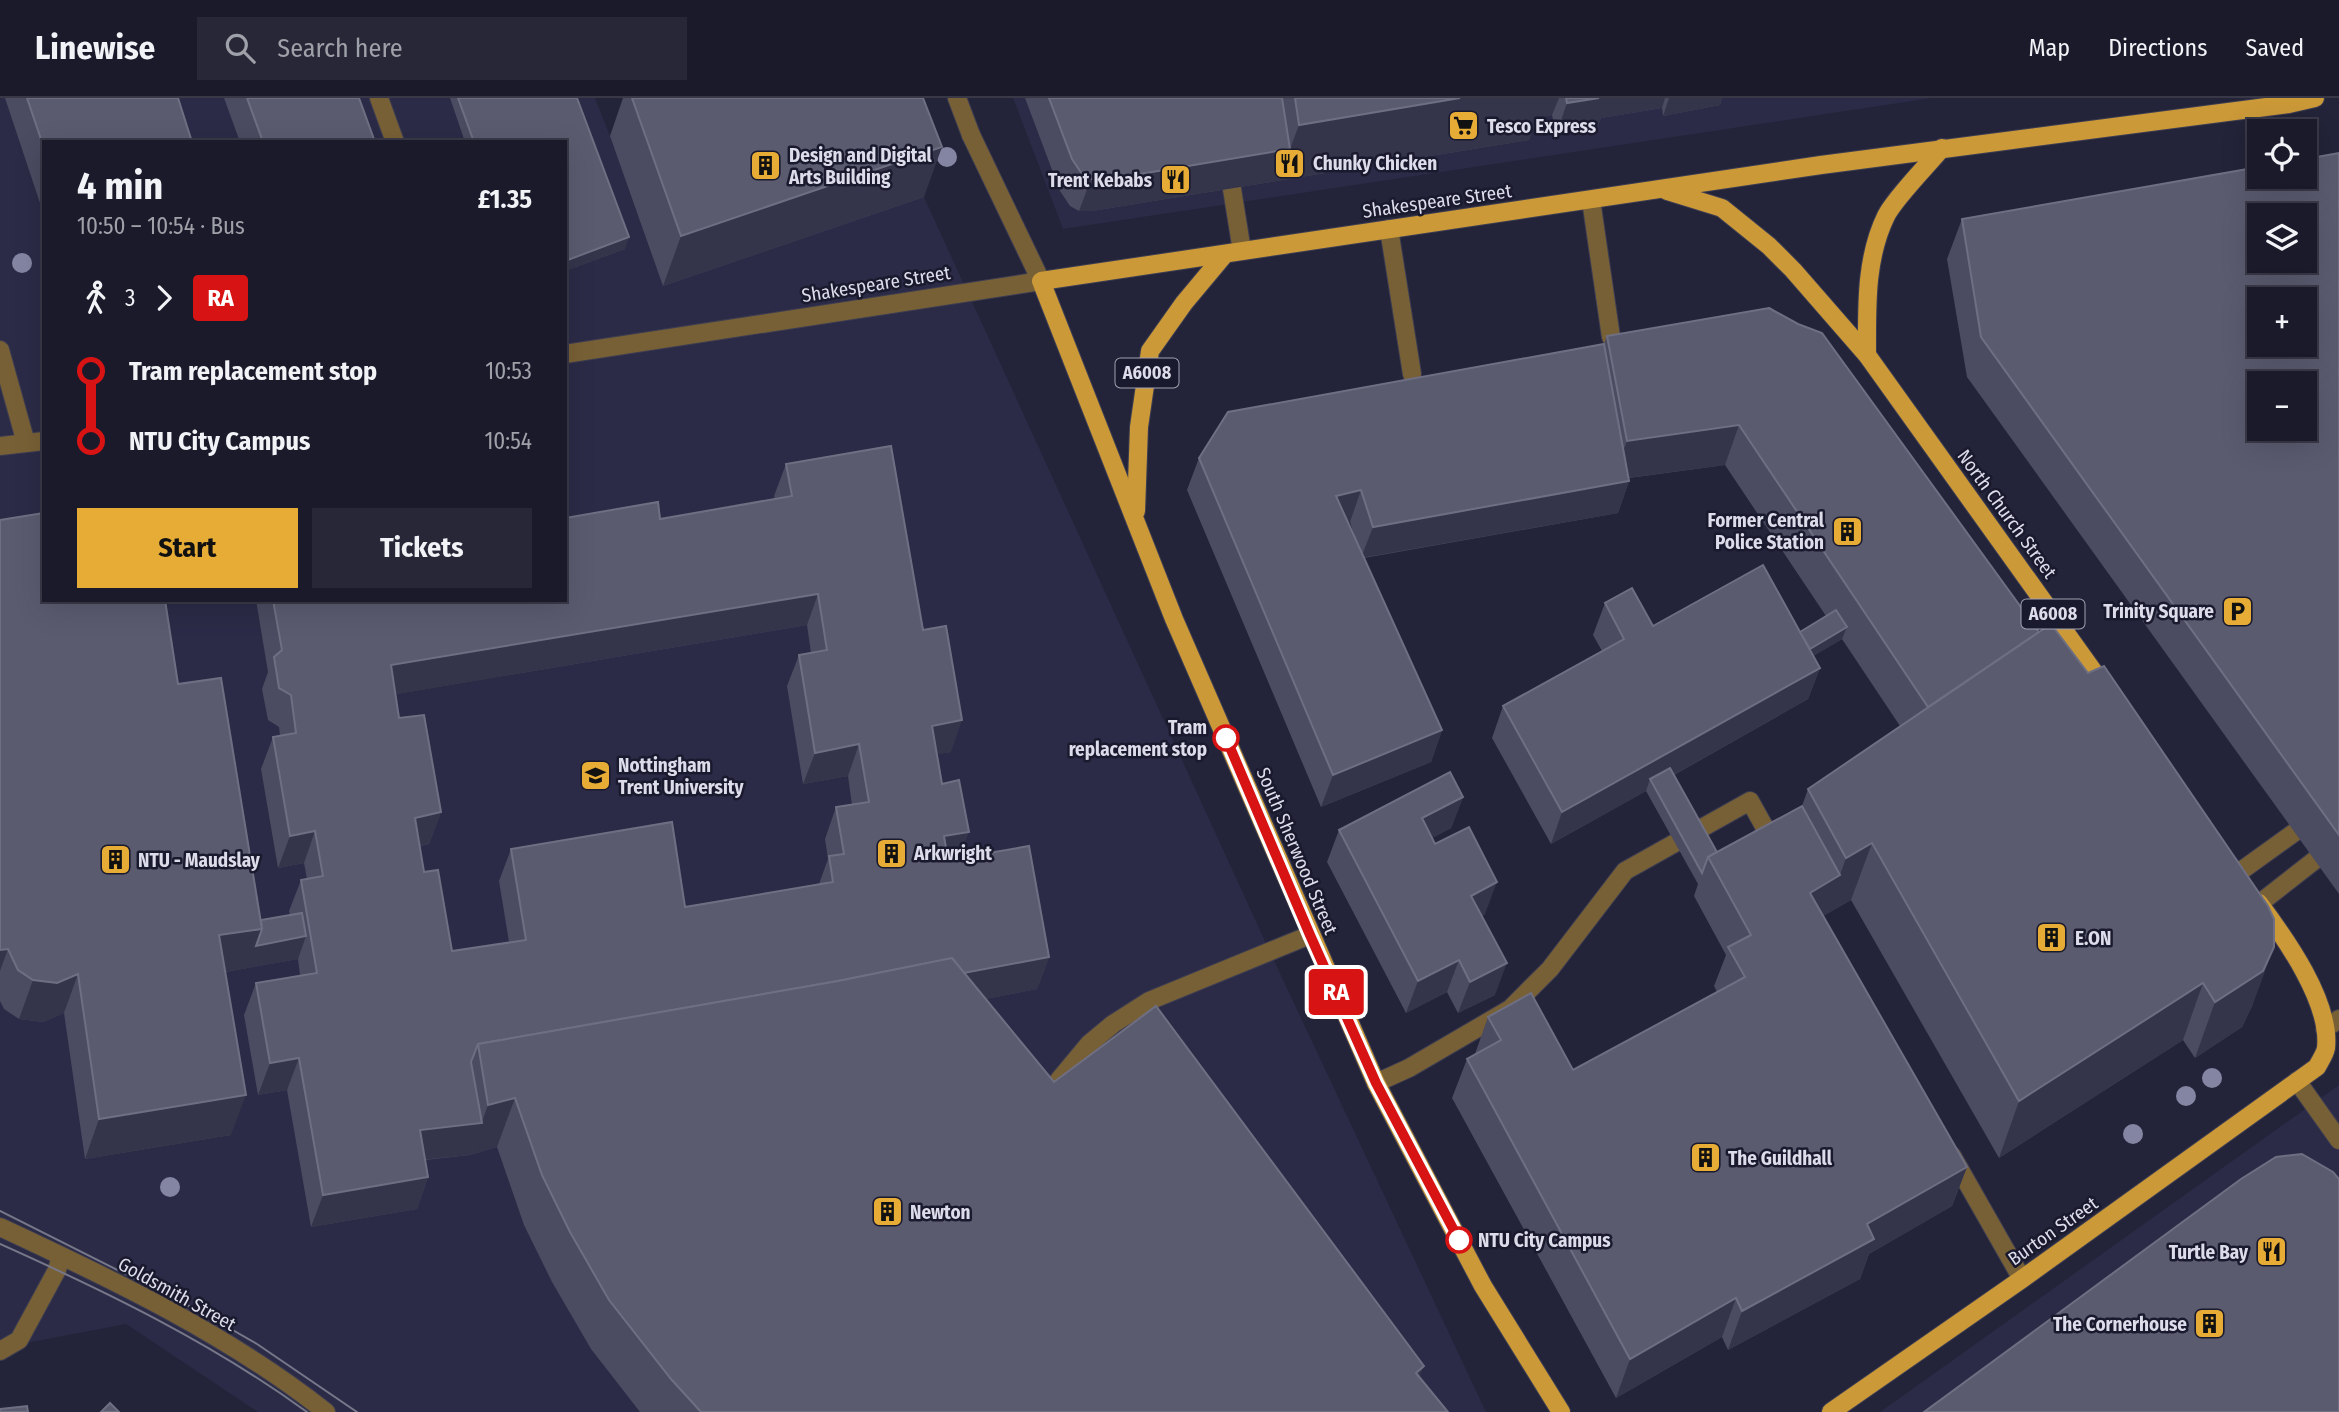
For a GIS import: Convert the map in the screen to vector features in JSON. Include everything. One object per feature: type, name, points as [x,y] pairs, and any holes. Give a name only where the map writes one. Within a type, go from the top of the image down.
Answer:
[{"type":"main road","name":"Shakespeare Street","points":[[1041,281],[1941,148],[2289,104],[2315,98]]},
{"type":"main road","points":[[1867,355],[1867,293],[1875,246],[1887,214],[1941,148]]},
{"type":"main road","name":"North Church Street","points":[[1664,190],[1722,208],[1793,270],[1867,355],[2088,676],[2118,706]]},
{"type":"main road","name":"South Sherwood Street","points":[[1135,518],[1139,427],[1150,351],[1184,303],[1233,252]]},
{"type":"main road","name":"South Sherwood Street","points":[[1041,281],[1174,619],[1376,1083],[1483,1286],[1561,1412]]},
{"type":"main road","points":[[2245,883],[2291,946],[2319,1004],[2332,1024],[2326,1049],[2317,1067],[2297,1082]]},
{"type":"main road","name":"Burton Street","points":[[1831,1412],[2297,1082]]},
{"type":"street","points":[[379,98],[394,140]]},
{"type":"street","points":[[957,98],[971,135],[1041,281]]},
{"type":"street","points":[[1232,189],[1233,252]]},
{"type":"street","points":[[1591,200],[1611,337]]},
{"type":"street","points":[[1389,229],[1412,374]]},
{"type":"street","name":"Shakespeare Street","points":[[567,354],[1041,281]]},
{"type":"street","points":[[0,349],[35,442],[0,446]]},
{"type":"street","points":[[1376,1083],[1409,1068],[1510,1009],[1550,969],[1625,871],[1749,801],[1778,850]]},
{"type":"street","points":[[2245,883],[2295,832]]},
{"type":"street","points":[[2245,883],[2315,860]]},
{"type":"street","points":[[1059,1080],[1089,1044],[1113,1024],[1149,1001],[1310,935]]},
{"type":"street","points":[[2297,1082],[2339,1140]]},
{"type":"street","points":[[1945,1145],[2022,1279]]},
{"type":"street","name":"Goldsmith Street","points":[[0,1227],[195,1325],[298,1390],[326,1412]]},
{"type":"street","points":[[0,1351],[19,1339],[57,1270],[61,1256]]},
{"type":"shaded area","name":"Nottingham Trent University","points":[[0,98],[595,98],[610,136],[886,98],[924,197],[1270,952],[1486,1412],[258,1412],[126,1324],[0,1348]]},
{"type":"shaded area","points":[[1013,98],[1932,98],[1063,229]]},
{"type":"shaded area","name":"The Cornerhouse","points":[[2339,1085],[2339,1412],[1880,1412]]},
{"type":"building","points":[[27,98],[178,98],[191,140],[42,140],[42,142]]},
{"type":"building","points":[[247,98],[359,98],[374,140],[262,140]]},
{"type":"building","points":[[458,98],[577,98],[629,237],[567,260],[567,140],[473,140]]},
{"type":"building","name":"Design and Digital Arts Building","points":[[632,98],[923,98],[942,147],[681,236]]},
{"type":"building","points":[[1049,98],[1282,98],[1290,149],[1104,180],[1091,179],[1082,174],[1072,159]]},
{"type":"building","points":[[1295,98],[1460,98],[1299,125]]},
{"type":"building","points":[[1566,98],[1599,98],[1567,103]]},
{"type":"building","name":"Trinity Square","points":[[2339,153],[2339,835],[1981,337],[1962,219],[2247,169],[2247,189],[2317,189],[2317,157]]},
{"type":"building","name":"Former Central Police Station","points":[[1769,308],[1822,333],[2039,632],[1928,707],[1739,425],[1627,441],[1607,336]]},
{"type":"building","points":[[1604,344],[1629,481],[1373,527],[1361,490],[1336,496],[1442,730],[1333,775],[1199,458],[1228,412]]},
{"type":"building","name":"Arkwright","points":[[891,446],[923,630],[946,626],[962,720],[932,726],[942,784],[959,780],[969,832],[944,836],[948,860],[1029,846],[1049,957],[964,973],[952,958],[838,981],[478,1044],[471,1062],[482,1123],[420,1130],[428,1177],[323,1195],[299,1058],[270,1063],[256,983],[317,973],[301,880],[323,876],[315,831],[290,836],[273,737],[296,733],[291,695],[279,688],[274,657],[282,650],[273,602],[567,602],[567,518],[658,502],[660,519],[792,496],[786,464]],"holes":[[[818,594],[827,650],[799,655],[815,753],[859,744],[869,802],[836,807],[844,854],[829,856],[833,882],[685,907],[672,822],[511,849],[526,940],[452,951],[438,870],[424,872],[415,818],[441,812],[424,715],[399,718],[391,665]]]},
{"type":"building","name":"NTU - Maudslay","points":[[42,513],[42,602],[165,602],[178,684],[221,678],[262,929],[219,935],[246,1095],[99,1119],[78,974],[57,983],[33,980],[18,970],[8,949],[0,950],[0,520]]},
{"type":"building","points":[[1763,565],[1820,668],[1562,812],[1503,706],[1624,639],[1605,603],[1632,588],[1653,626]]},
{"type":"building","points":[[1836,610],[1847,627],[1810,649],[1800,632]]},
{"type":"building","name":"E.ON","points":[[2051,624],[2088,673],[2104,666],[2268,906],[2274,919],[2274,947],[2263,971],[2215,1002],[2203,983],[2019,1101],[1872,843],[1846,858],[1808,789]]},
{"type":"building","points":[[1670,768],[1717,852],[1708,857],[1702,873],[1650,779]]},
{"type":"building","points":[[1450,772],[1463,797],[1422,818],[1435,844],[1469,827],[1497,882],[1471,896],[1507,963],[1470,982],[1459,960],[1418,981],[1339,830]]},
{"type":"building","name":"The Guildhall","points":[[1802,806],[1840,875],[1810,893],[1967,1167],[1867,1224],[1874,1239],[1742,1311],[1736,1298],[1630,1359],[1467,1059],[1501,1040],[1488,1017],[1531,993],[1573,1070],[1745,977],[1728,947],[1751,935],[1708,857]]},
{"type":"building","points":[[302,913],[306,936],[256,946],[262,929],[261,920]]},
{"type":"building","name":"Newton","points":[[952,958],[1054,1082],[1156,1006],[1424,1366],[1416,1373],[1448,1412],[701,1412],[671,1379],[609,1300],[570,1232],[542,1175],[515,1098],[488,1105],[478,1044],[838,981]]},
{"type":"building","name":"The Cornerhouse","points":[[2302,1154],[2333,1172],[2339,1179],[2339,1412],[1924,1412],[2241,1179],[2276,1157]]},
{"type":"building","points":[[110,1403],[119,1412],[101,1412]]},
{"type":"building","points":[[27,1406],[28,1412],[0,1412],[0,1409]]},
{"type":"tram line","points":[[0,1211],[203,1313],[257,1344],[357,1412]]},
{"type":"tram line","points":[[0,1244],[158,1320],[234,1363],[307,1412]]},
{"type":"bus line","name":"RA","points":[[1226,738],[1376,1083],[1459,1240]]},
{"type":"place","name":"Tesco Express","points":[[1464,126]]},
{"type":"place","name":"Chunky Chicken","points":[[1290,163]]},
{"type":"place","name":"Design and Digital Arts Building","points":[[766,166]]},
{"type":"place","name":"Trent Kebabs","points":[[1175,180]]},
{"type":"place","name":"Former Central Police Station","points":[[1847,531]]},
{"type":"place","name":"Trinity Square","points":[[2237,611]]},
{"type":"place","name":"Tram replacement stop","points":[[1226,738]]},
{"type":"place","name":"Nottingham Trent University","points":[[595,776]]},
{"type":"place","name":"Arkwright","points":[[891,853]]},
{"type":"place","name":"NTU - Maudslay","points":[[115,860]]},
{"type":"place","name":"E.ON","points":[[2052,938]]},
{"type":"place","name":"The Guildhall","points":[[1705,1158]]},
{"type":"place","name":"Newton","points":[[887,1212]]},
{"type":"place","name":"NTU City Campus","points":[[1459,1240]]},
{"type":"place","name":"Turtle Bay","points":[[2271,1252]]},
{"type":"place","name":"The Cornerhouse","points":[[2210,1324]]}]
